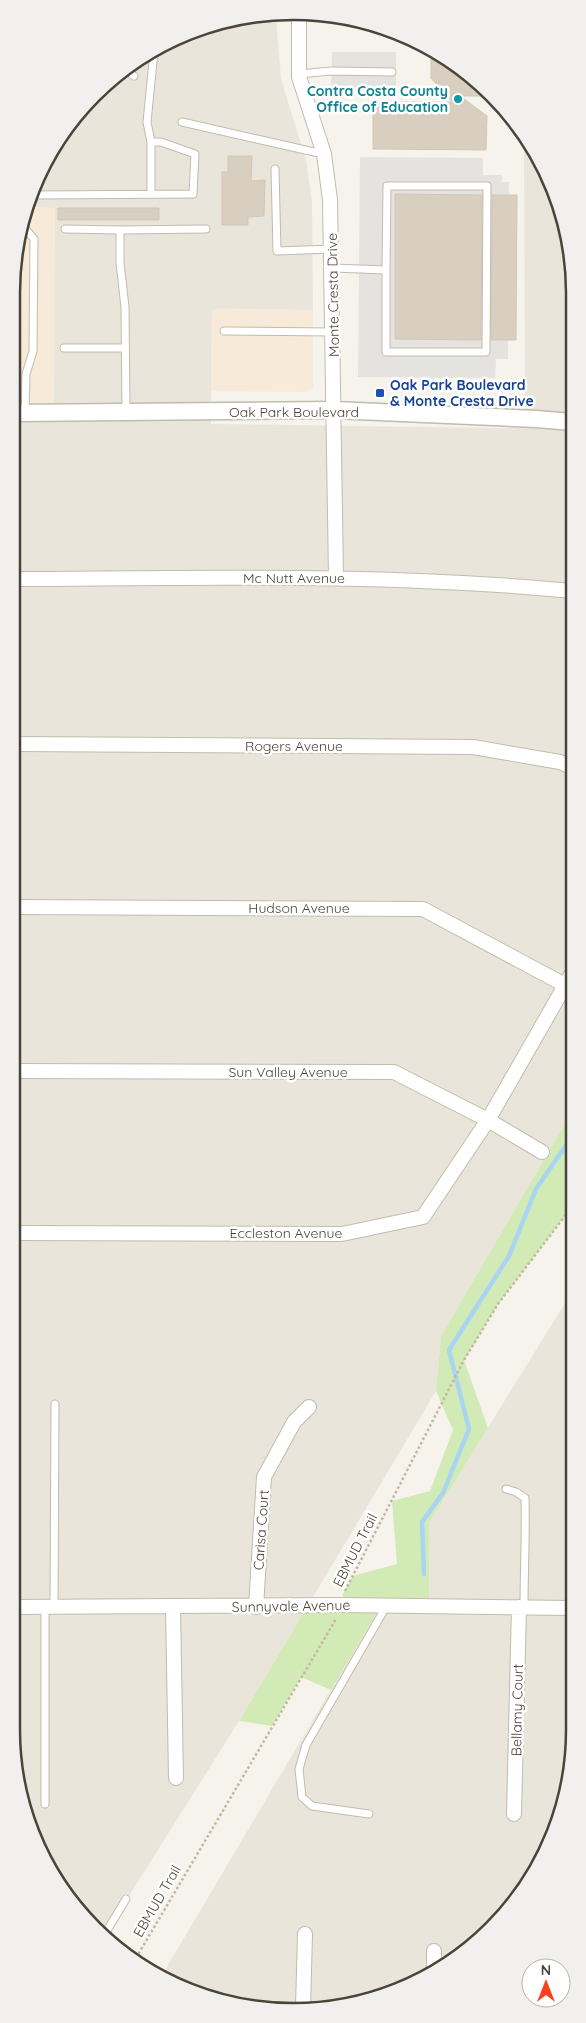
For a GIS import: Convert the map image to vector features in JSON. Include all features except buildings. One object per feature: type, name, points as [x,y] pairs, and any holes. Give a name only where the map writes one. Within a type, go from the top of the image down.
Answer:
[{"type":"street","name":"Monte Cresta Drive","points":[[299,20],[300,74],[324,154],[330,200],[333,268],[336,577]]},
{"type":"street","name":"Oak Park Boulevard","points":[[20,413],[334,410],[566,422]]},
{"type":"street","name":"Mc Nutt Avenue","points":[[20,579],[336,577],[502,584],[566,590]]},
{"type":"street","name":"Rogers Avenue","points":[[20,744],[472,747],[560,762],[566,765]]},
{"type":"street","name":"Hudson Avenue","points":[[20,907],[423,909],[566,979]]},
{"type":"street","name":"Eccleston Avenue","points":[[20,1233],[342,1234],[423,1218],[488,1120],[566,984]]},
{"type":"street","name":"Sun Valley Avenue","points":[[20,1070],[394,1072],[488,1120],[542,1152]]},
{"type":"street","name":"Carisa Court","points":[[256,1606],[264,1477],[294,1422],[310,1407]]},
{"type":"street","name":"Sunnyvale Avenue","points":[[20,1606],[387,1605],[566,1608]]},
{"type":"street","points":[[173,1606],[176,1778]]},
{"type":"street","name":"Bellamy Court","points":[[514,1814],[522,1606]]},
{"type":"street","points":[[303,2002],[305,1934]]},
{"type":"street","points":[[434,1951],[434,1963]]},
{"type":"lane","points":[[151,194],[151,142],[147,122],[153,59]]},
{"type":"lane","points":[[300,74],[331,71],[392,72]]},
{"type":"lane","points":[[131,73],[134,76]]},
{"type":"lane","points":[[182,122],[324,154]]},
{"type":"lane","points":[[38,195],[193,194],[195,154],[161,142],[151,142]]},
{"type":"lane","points":[[276,169],[277,251],[332,249]]},
{"type":"lane","points":[[387,186],[487,186],[486,352],[386,352],[386,270],[387,186]]},
{"type":"lane","points":[[65,229],[206,229]]},
{"type":"lane","points":[[20,413],[26,374],[33,351],[34,239],[27,230]]},
{"type":"lane","points":[[120,230],[120,263],[125,307],[126,413]]},
{"type":"lane","points":[[333,268],[386,270]]},
{"type":"lane","points":[[224,331],[334,332]]},
{"type":"lane","points":[[64,348],[125,348]]},
{"type":"lane","points":[[45,1804],[55,1404]]},
{"type":"lane","points":[[506,1489],[516,1492],[525,1498],[527,1541],[522,1606]]},
{"type":"lane","points":[[369,1814],[312,1806],[302,1797],[299,1770],[306,1745],[387,1605]]},
{"type":"lane","points":[[107,1930],[126,1899]]},
{"type":"path","name":"EBMUD Trail","points":[[138,1955],[340,1612],[343,1594],[444,1402],[464,1360],[498,1304],[566,1213]]},
{"type":"shaded area","points":[[276,21],[281,79],[306,160],[312,202],[313,310],[212,309],[211,424],[566,429],[566,1122],[441,1336],[436,1391],[239,1721],[108,1930],[76,1896],[48,1851],[29,1801],[22,1766],[20,1730],[20,391],[54,208],[33,207],[48,172],[76,127],[100,100],[127,76],[172,48],[205,34],[240,25]]},
{"type":"shaded area","points":[[332,52],[396,52],[396,91],[331,91]]},
{"type":"shaded area","points":[[524,148],[538,172],[557,222],[564,257],[566,293],[566,415],[525,410]]},
{"type":"shaded area","points":[[360,157],[483,158],[483,175],[502,175],[502,182],[509,182],[508,359],[496,359],[495,378],[358,377]]},
{"type":"shaded area","points":[[33,207],[55,208],[54,413],[20,413],[20,293],[22,257]]},
{"type":"shaded area","points":[[212,309],[313,310],[313,388],[305,392],[211,391]]},
{"type":"shaded area","points":[[566,1301],[566,1730],[564,1766],[552,1818],[538,1851],[520,1882],[486,1923],[459,1947],[414,1975],[364,1994],[329,2001],[293,2003],[257,2001],[205,1989],[165,1971],[381,1605],[429,1605],[429,1523]]},
{"type":"green space","points":[[566,1122],[566,1215],[498,1304],[464,1360],[488,1428],[429,1523],[429,1606],[381,1605],[331,1690],[301,1677],[272,1726],[239,1721],[307,1607],[342,1605],[343,1594],[353,1576],[397,1564],[392,1501],[430,1491],[453,1430],[436,1391],[441,1336]]},
{"type":"waterway","points":[[424,1574],[422,1522],[443,1493],[469,1429],[449,1350],[509,1256],[536,1189],[566,1145]]},
{"type":"place","name":"Contra Costa County Office of Education","points":[[458,99]]},
{"type":"place","name":"Oak Park Boulevard & Monte Cresta Drive","points":[[380,393]]}]
